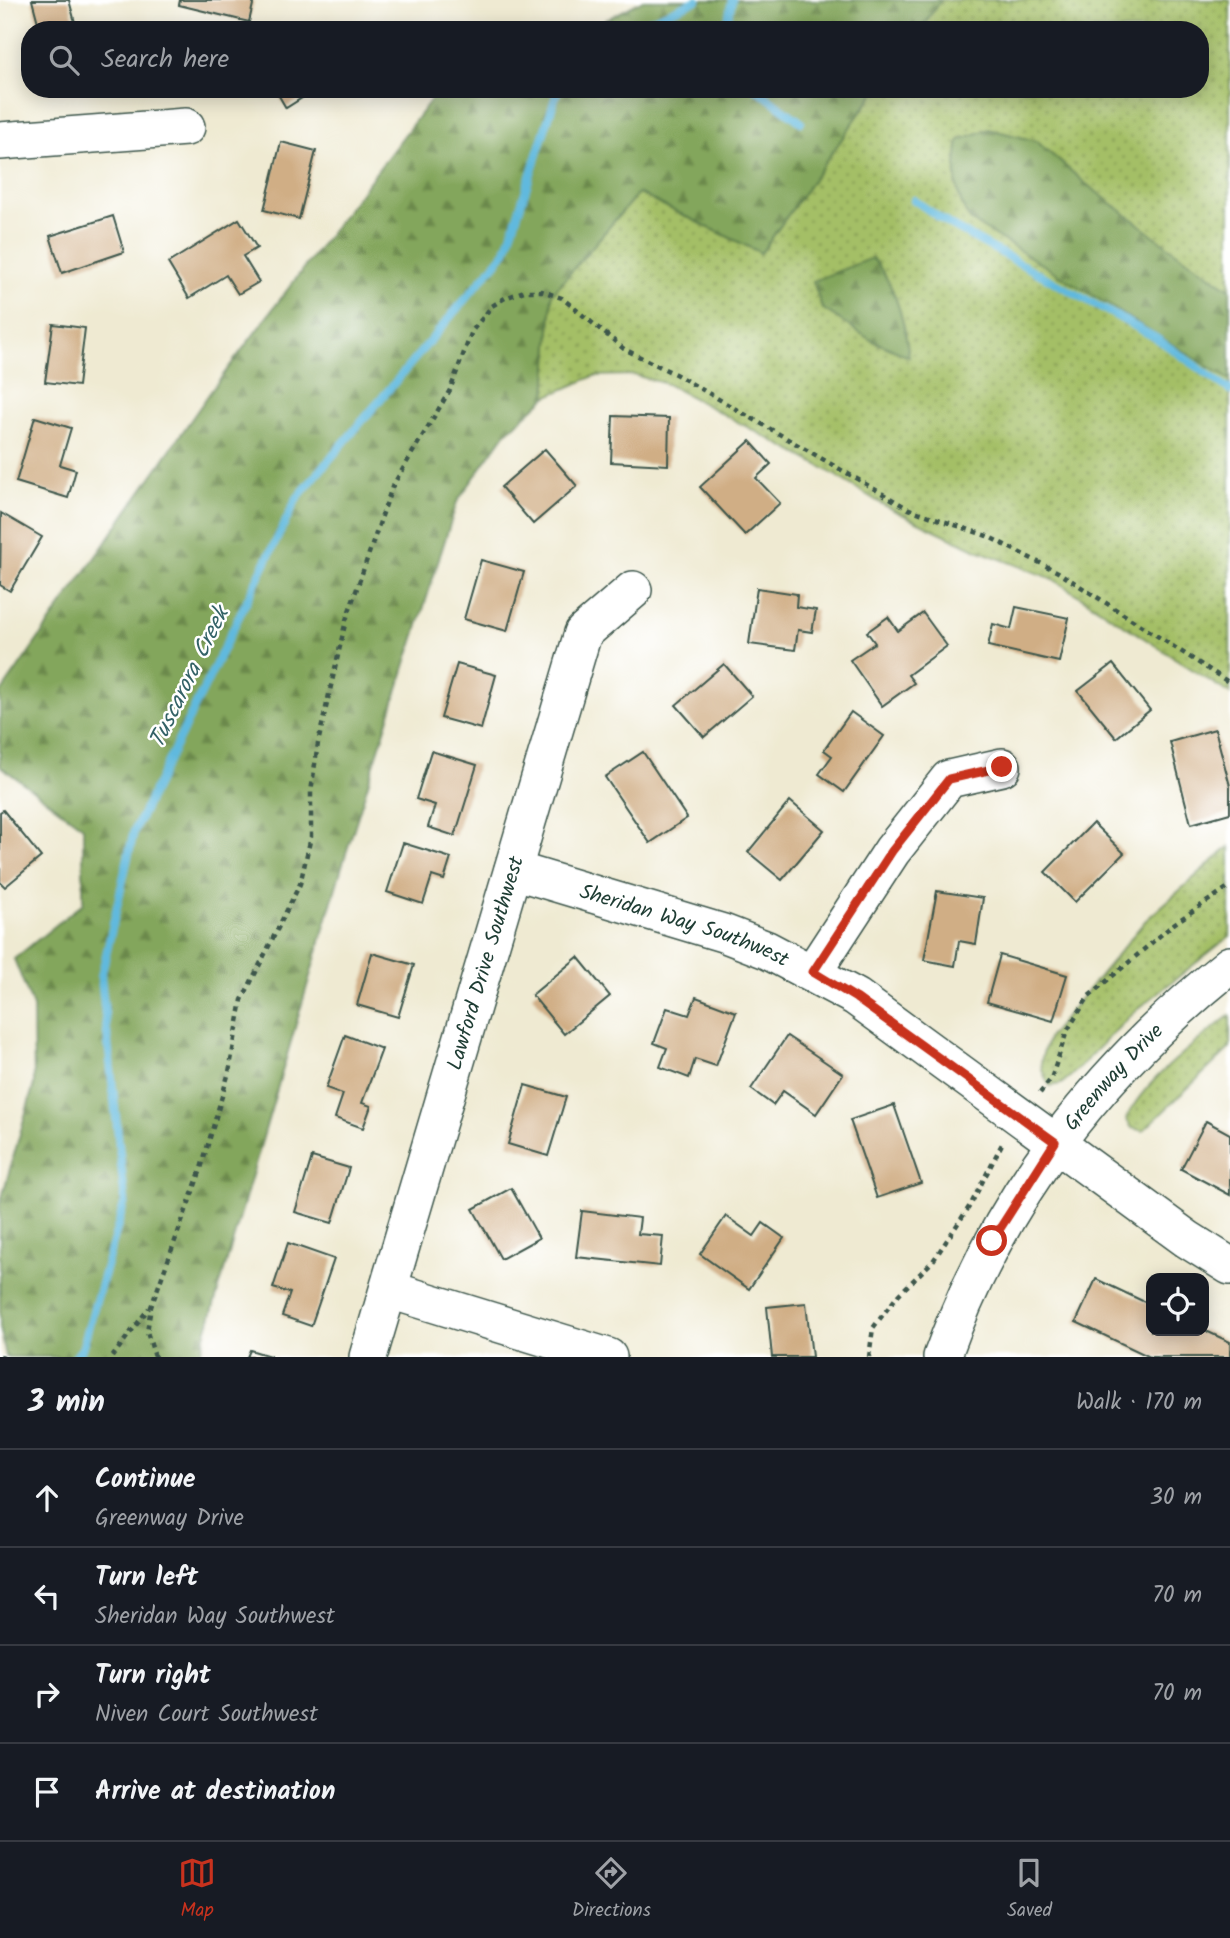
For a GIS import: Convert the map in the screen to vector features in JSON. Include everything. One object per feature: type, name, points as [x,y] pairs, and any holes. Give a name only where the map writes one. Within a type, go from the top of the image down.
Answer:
[{"type":"street","points":[[0,141],[186,127]]},
{"type":"street","name":"Lawford Drive Southwest","points":[[368,1357],[583,633],[633,590]]},
{"type":"street","points":[[813,972],[892,851],[949,779],[1002,767]]},
{"type":"street","name":"Sheridan Way Southwest","points":[[513,870],[723,933],[813,972],[856,998],[1187,1239],[1230,1266]]},
{"type":"street","name":"Greenway Drive","points":[[942,1357],[992,1241],[1055,1142],[1131,1052],[1182,1003],[1230,965]]},
{"type":"street","points":[[390,1290],[608,1357]]},
{"type":"path","points":[[112,1357],[150,1307]]},
{"type":"green space","points":[[643,0],[941,0],[926,21],[604,21]]},
{"type":"green space","points":[[941,0],[1230,0],[1230,694],[1053,579],[977,550],[887,507],[820,466],[667,384],[634,375],[594,376],[546,397],[552,294],[638,193],[761,253],[871,98],[1209,98],[1209,21],[926,21]]},
{"type":"green space","points":[[432,98],[871,98],[761,253],[638,193],[552,294],[546,397],[505,434],[457,502],[343,863],[199,1357],[6,1357],[0,1327],[0,1204],[34,1084],[33,1007],[14,959],[83,903],[83,827],[0,766],[0,694],[211,391]]},
{"type":"green space","points":[[989,129],[1036,141],[1085,183],[1170,248],[1230,289],[1230,380],[970,220],[960,201],[956,182],[959,140]]},
{"type":"green space","points":[[872,258],[887,280],[898,304],[909,357],[871,340],[822,308],[813,281]]},
{"type":"green space","points":[[1230,846],[1230,936],[1134,1012],[1072,1075],[1061,1084],[1050,1086],[1041,1062],[1049,1037],[1145,921]]},
{"type":"green space","points":[[1230,1015],[1230,1048],[1143,1131],[1132,1128],[1126,1119],[1145,1090],[1172,1062]]},
{"type":"building","points":[[32,0],[69,0],[75,21],[38,21]]},
{"type":"building","points":[[180,0],[254,0],[249,21],[179,5]]},
{"type":"building","points":[[280,98],[302,98],[286,108]]},
{"type":"building","points":[[281,142],[316,151],[299,219],[264,210]]},
{"type":"building","points":[[113,216],[124,252],[62,273],[50,236]]},
{"type":"building","points":[[239,219],[257,248],[243,256],[259,282],[238,294],[226,275],[189,298],[168,263]]},
{"type":"building","points":[[53,324],[85,328],[78,386],[45,382]]},
{"type":"building","points":[[613,416],[669,418],[668,465],[611,462]]},
{"type":"building","points":[[35,417],[71,428],[60,465],[76,470],[68,498],[16,482]]},
{"type":"building","points":[[750,441],[771,464],[756,478],[780,503],[745,535],[700,487]]},
{"type":"building","points":[[545,449],[577,486],[533,524],[501,487]]},
{"type":"building","points":[[1,513],[42,537],[10,591],[0,585]]},
{"type":"building","points":[[481,560],[524,572],[507,631],[464,619]]},
{"type":"building","points":[[757,588],[797,594],[796,607],[816,610],[812,632],[798,630],[795,650],[749,644]]},
{"type":"building","points":[[1016,607],[1069,618],[1059,662],[988,646],[993,624],[1011,629]]},
{"type":"building","points":[[923,613],[947,646],[908,675],[914,683],[882,706],[850,660],[875,643],[867,632],[888,617],[898,631]]},
{"type":"building","points":[[457,664],[496,675],[481,729],[441,718]]},
{"type":"building","points":[[724,664],[752,696],[704,737],[676,705]]},
{"type":"building","points":[[1113,664],[1150,710],[1116,738],[1078,691]]},
{"type":"building","points":[[851,712],[884,736],[844,792],[819,774],[832,756],[824,750]]},
{"type":"building","points":[[1215,729],[1230,786],[1230,813],[1191,824],[1170,742]]},
{"type":"building","points":[[431,751],[477,765],[455,836],[428,827],[435,805],[416,799]]},
{"type":"building","points":[[643,752],[687,818],[650,843],[605,777]]},
{"type":"building","points":[[790,801],[824,830],[782,880],[748,852]]},
{"type":"building","points":[[3,810],[41,857],[5,887],[0,882],[0,812]]},
{"type":"building","points":[[1093,823],[1124,853],[1075,902],[1045,872]]},
{"type":"building","points":[[403,843],[451,858],[444,880],[432,876],[423,904],[387,892]]},
{"type":"building","points":[[937,891],[983,898],[976,944],[959,941],[955,966],[924,960]]},
{"type":"building","points":[[372,953],[414,965],[398,1017],[357,1005]]},
{"type":"building","points":[[1000,955],[1067,975],[1053,1021],[987,1002]]},
{"type":"building","points":[[578,957],[610,996],[564,1034],[532,995]]},
{"type":"building","points":[[696,997],[736,1012],[716,1066],[695,1059],[689,1078],[660,1067],[667,1048],[654,1043],[667,1008],[689,1015]]},
{"type":"building","points":[[345,1035],[382,1049],[362,1103],[371,1106],[363,1128],[335,1118],[343,1094],[326,1088]]},
{"type":"building","points":[[787,1036],[843,1074],[816,1114],[783,1091],[773,1105],[751,1089]]},
{"type":"building","points":[[525,1085],[566,1097],[548,1156],[508,1144]]},
{"type":"building","points":[[894,1105],[921,1183],[877,1198],[850,1120]]},
{"type":"building","points":[[1206,1121],[1230,1134],[1230,1195],[1181,1169]]},
{"type":"building","points":[[312,1157],[349,1168],[332,1223],[295,1212]]},
{"type":"building","points":[[511,1188],[539,1238],[501,1259],[473,1209]]},
{"type":"building","points":[[582,1211],[640,1218],[638,1234],[663,1236],[660,1266],[576,1257]]},
{"type":"building","points":[[726,1216],[754,1236],[763,1223],[784,1238],[749,1289],[700,1254]]},
{"type":"building","points":[[288,1243],[334,1259],[311,1326],[282,1316],[290,1293],[273,1288]]},
{"type":"building","points":[[1096,1279],[1146,1303],[1146,1336],[1209,1336],[1209,1332],[1230,1342],[1230,1357],[1150,1357],[1076,1322]]},
{"type":"building","points":[[806,1303],[812,1357],[772,1357],[767,1307]]},
{"type":"building","points":[[250,1350],[270,1356],[270,1357],[247,1357]]},
{"type":"waterway","name":"Tuscarora Creek","points":[[649,21],[697,0]]},
{"type":"waterway","points":[[728,21],[732,0]]},
{"type":"waterway","name":"Tuscarora Creek","points":[[75,1357],[82,1349],[125,1201],[101,977],[134,831],[297,498],[506,251],[555,98]]},
{"type":"waterway","points":[[768,98],[801,122]]},
{"type":"waterway","points":[[914,200],[950,225],[1156,338],[1230,390]]},
{"type":"route","points":[[992,1241],[1055,1142],[856,998],[813,972],[892,851],[949,779],[1002,767]]}]
